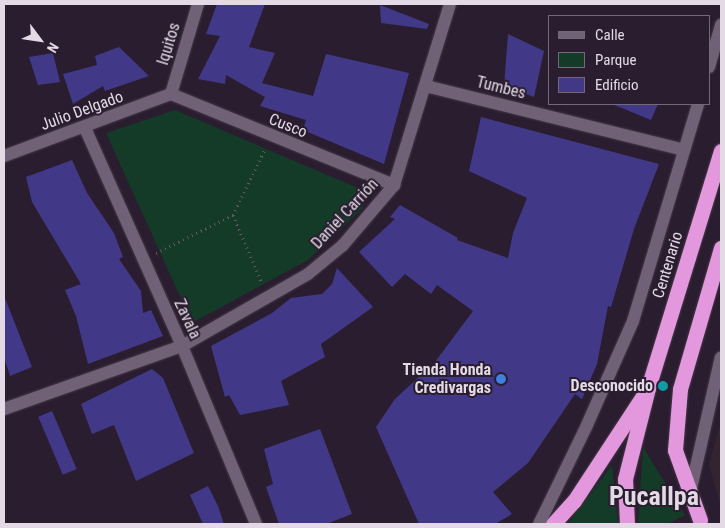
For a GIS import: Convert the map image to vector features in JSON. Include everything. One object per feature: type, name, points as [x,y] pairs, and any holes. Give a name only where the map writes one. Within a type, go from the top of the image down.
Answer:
[{"type":"highway","name":"Centenario","points":[[648,388],[721,152]]},
{"type":"highway","points":[[696,522],[690,493],[675,450],[680,388],[721,248]]},
{"type":"highway","points":[[553,524],[574,501],[648,388]]},
{"type":"highway","points":[[627,524],[625,479],[648,388]]},
{"type":"street","name":"Iquitos","points":[[171,94],[198,4]]},
{"type":"street","name":"Daniel Carrión","points":[[4,408],[182,346],[308,274],[342,245],[394,185],[450,4]]},
{"type":"street","points":[[710,64],[721,25]]},
{"type":"street","name":"Tumbes","points":[[426,86],[684,150]]},
{"type":"street","name":"Julio Delgado","points":[[4,156],[85,128],[171,94]]},
{"type":"street","name":"Cusco","points":[[171,94],[271,138],[394,185]]},
{"type":"street","points":[[538,524],[588,425],[633,321],[698,105]]},
{"type":"street","name":"Zavala","points":[[85,128],[142,260],[182,346],[256,524]]},
{"type":"street","points":[[690,493],[721,357]]},
{"type":"path","points":[[142,260],[233,214],[271,138]]},
{"type":"path","points":[[233,214],[268,298]]},
{"type":"shaded area","points":[[721,421],[721,507],[709,465]]},
{"type":"green space","points":[[175,110],[365,191],[363,208],[308,260],[192,323],[106,133]]},
{"type":"green space","points":[[643,447],[685,515],[668,524],[638,524]]},
{"type":"green space","points":[[612,465],[618,524],[568,524]]},
{"type":"building","points":[[217,4],[265,4],[249,47],[275,53],[262,83],[313,96],[326,54],[409,73],[384,164],[303,130],[306,120],[260,106],[265,97],[226,75],[225,84],[198,79],[220,36],[206,34]]},
{"type":"building","points":[[380,5],[429,24],[427,29],[381,23]]},
{"type":"building","points":[[508,34],[544,51],[534,97],[504,86]]},
{"type":"building","points":[[119,47],[149,76],[105,91],[103,86],[73,104],[63,74],[97,65],[95,56]]},
{"type":"building","points":[[53,53],[60,82],[38,85],[29,57]]},
{"type":"building","points":[[614,105],[658,105],[651,120]]},
{"type":"building","points":[[481,117],[659,164],[634,229],[611,307],[608,306],[597,364],[582,399],[575,394],[528,463],[493,492],[512,514],[495,524],[419,524],[376,427],[395,399],[435,362],[473,311],[437,285],[431,294],[405,274],[392,287],[359,252],[395,219],[390,217],[400,205],[458,238],[457,240],[508,258],[513,233],[527,198],[469,171]]},
{"type":"building","points":[[72,160],[87,193],[114,233],[123,257],[119,259],[141,291],[143,313],[151,310],[163,336],[88,364],[76,316],[65,290],[81,284],[32,202],[26,177]]},
{"type":"building","points":[[337,268],[373,307],[321,344],[325,357],[281,381],[289,405],[240,415],[229,395],[225,397],[211,346],[272,313],[291,298],[322,294],[332,284]]},
{"type":"building","points":[[5,298],[32,367],[10,376],[4,357]]},
{"type":"building","points":[[152,369],[163,378],[194,453],[136,481],[114,425],[92,434],[81,404]]},
{"type":"building","points":[[52,411],[77,469],[63,475],[38,417]]},
{"type":"building","points":[[320,429],[352,514],[326,524],[279,524],[266,487],[273,484],[264,449]]},
{"type":"building","points":[[208,486],[224,524],[203,524],[190,495]]},
{"type":"place","name":"Tienda Honda Credivargas","points":[[501,379]]},
{"type":"place","name":"Desconocido","points":[[663,386]]},
{"type":"district","name":"Pucallpa","points":[[654,497]]}]
